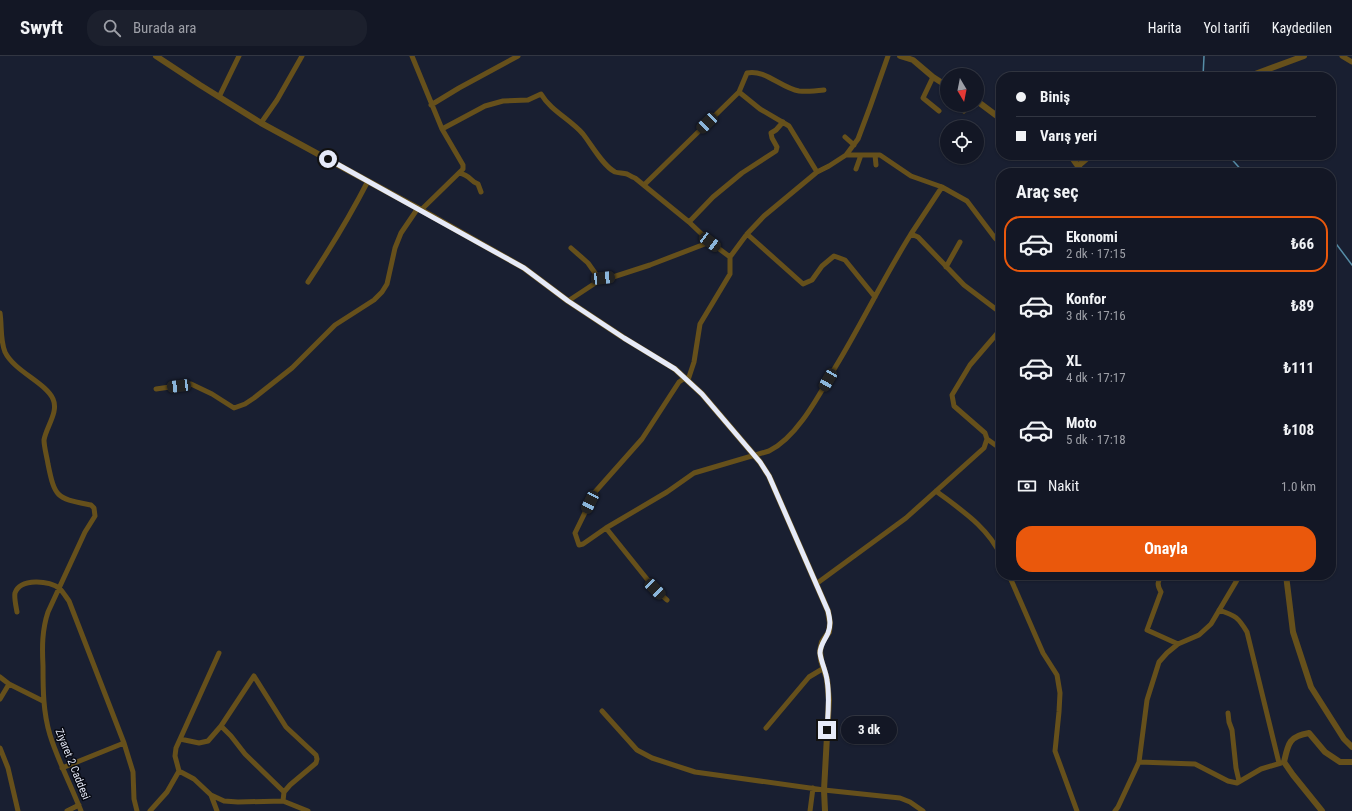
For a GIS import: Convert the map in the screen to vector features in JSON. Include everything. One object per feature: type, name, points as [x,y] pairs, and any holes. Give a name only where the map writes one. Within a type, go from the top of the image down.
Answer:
[{"type":"street","points":[[156,56],[262,123],[420,209],[524,268],[568,301],[675,369],[702,394],[754,455],[769,476],[828,611],[830,623],[820,651],[827,679],[829,700],[824,790],[825,811]]},
{"type":"street","points":[[219,97],[239,56]]},
{"type":"street","points":[[262,123],[302,56]]},
{"type":"street","points":[[156,389],[191,384],[212,394],[234,408],[245,404],[292,368],[335,325],[374,300],[382,292],[387,284],[395,248],[401,233],[420,209],[463,169],[463,165],[442,129],[412,56]]},
{"type":"street","points":[[432,105],[459,88],[518,56]]},
{"type":"street","points":[[888,56],[858,139],[854,145],[840,160],[817,172],[764,216],[746,234],[730,258],[730,274],[700,324],[694,362],[686,379],[679,382],[642,439],[595,492],[575,533],[579,545],[583,544],[606,528],[667,492],[694,473],[769,451],[779,446],[796,429],[821,392],[911,234],[942,187]]},
{"type":"street","points":[[900,56],[913,60],[940,82]]},
{"type":"street","points":[[1261,72],[1304,56]]},
{"type":"street","points":[[1342,56],[1352,62]]},
{"type":"street","points":[[644,185],[738,92],[747,73],[754,71],[799,91],[824,90]]},
{"type":"street","points":[[933,77],[923,98],[939,111]]},
{"type":"street","points":[[738,92],[760,109],[789,126],[817,172]]},
{"type":"street","points":[[442,129],[485,106],[503,101],[528,100],[541,94],[556,111],[582,133],[605,163],[615,172],[626,174],[644,185],[730,258]]},
{"type":"street","points":[[984,106],[996,115]]},
{"type":"street","points":[[689,222],[713,197],[742,173],[776,151],[777,147],[772,138],[772,133],[783,122]]},
{"type":"street","points":[[845,137],[854,145]]},
{"type":"street","points":[[846,155],[880,155],[911,176],[942,187],[967,201],[996,239]]},
{"type":"street","points":[[856,169],[861,155]]},
{"type":"street","points":[[875,155],[876,165]]},
{"type":"street","points":[[1074,160],[1078,166],[1085,160]]},
{"type":"street","points":[[459,173],[468,176],[474,183],[478,184],[481,192]]},
{"type":"street","points":[[308,282],[320,265],[368,181]]},
{"type":"street","points":[[746,234],[803,284],[812,280],[822,266],[834,256],[845,260],[875,297]]},
{"type":"street","points":[[911,234],[918,237],[964,285],[996,309]]},
{"type":"street","points":[[568,301],[603,278],[613,277],[650,265],[710,242]]},
{"type":"street","points":[[946,267],[960,242]]},
{"type":"street","points":[[570,248],[588,263],[600,280]]},
{"type":"street","name":"Ziyaret 2 Caddesi","points":[[0,313],[1,342],[5,353],[15,366],[47,391],[54,401],[53,412],[44,440],[54,487],[60,496],[66,500],[91,505],[95,512],[95,516],[85,532],[59,588],[44,624],[42,636],[43,701],[50,734],[62,768],[82,811]]},
{"type":"street","points":[[996,335],[970,365],[952,395],[954,406],[985,433],[987,439],[996,445]]},
{"type":"street","points":[[816,584],[906,518],[984,448],[987,439]]},
{"type":"street","points":[[936,491],[974,520],[990,536],[996,547]]},
{"type":"street","points":[[606,528],[655,589],[667,600]]},
{"type":"street","points":[[1011,580],[1043,653],[1057,675],[1060,693],[1055,751],[1075,811]]},
{"type":"street","points":[[1159,580],[1158,586],[1161,592],[1147,630],[1178,644]]},
{"type":"street","points":[[1115,811],[1139,762],[1147,700],[1159,662],[1178,644],[1200,635],[1211,624],[1237,580]]},
{"type":"street","points":[[1287,580],[1293,632],[1311,687],[1344,739],[1352,747]]},
{"type":"street","points":[[16,612],[15,595],[18,588],[28,582],[38,582],[59,588],[69,601],[124,743],[133,772],[134,799],[137,811]]},
{"type":"street","points":[[1219,610],[1232,614],[1240,619],[1247,632],[1281,763],[1293,775],[1322,811]]},
{"type":"street","points":[[150,811],[168,792],[179,771],[175,751],[219,652]]},
{"type":"street","points":[[766,728],[809,677],[824,668]]},
{"type":"street","points":[[180,739],[204,742],[212,738],[254,676],[286,727],[316,755],[317,759],[316,763],[284,792],[283,801]]},
{"type":"street","points":[[0,677],[9,684],[43,701]]},
{"type":"street","points":[[0,699],[9,684]]},
{"type":"street","points":[[602,711],[637,750],[652,758],[695,772],[824,790],[900,798],[910,802],[923,811]]},
{"type":"street","points":[[1228,713],[1232,730],[1236,768],[1239,781]]},
{"type":"street","points":[[220,726],[231,736],[245,754],[284,792]]},
{"type":"street","points":[[1281,763],[1288,746],[1298,735],[1309,734],[1325,752],[1340,762],[1352,762]]},
{"type":"street","points":[[62,768],[124,743]]},
{"type":"street","points":[[0,748],[8,768],[18,811]]},
{"type":"street","points":[[1139,762],[1195,764],[1228,781],[1237,783],[1261,769],[1281,763]]},
{"type":"street","points":[[179,771],[194,779],[211,795],[224,801],[283,801],[308,811]]},
{"type":"street","points":[[810,811],[813,788]]},
{"type":"street","points":[[211,795],[216,811]]},
{"type":"street","points":[[66,811],[79,805]]},
{"type":"waterway","points":[[1203,72],[1204,56]]},
{"type":"waterway","points":[[1232,160],[1240,168]]},
{"type":"waterway","points":[[1336,244],[1352,265]]},
{"type":"route","points":[[328,159],[524,268],[568,301],[675,369],[702,394],[760,462],[769,476],[828,611],[830,623],[820,651],[821,660],[827,679],[829,700],[827,730]]}]
